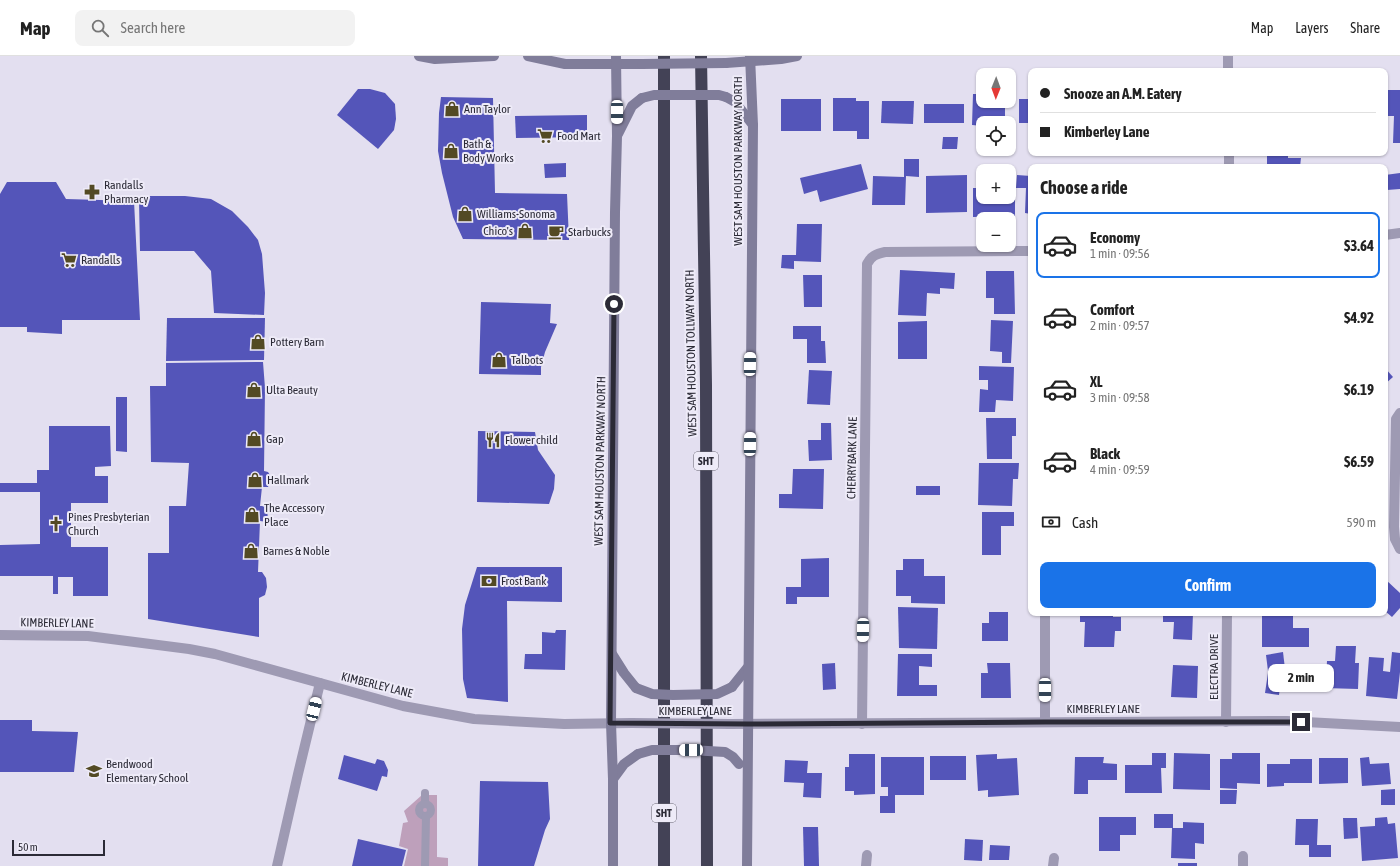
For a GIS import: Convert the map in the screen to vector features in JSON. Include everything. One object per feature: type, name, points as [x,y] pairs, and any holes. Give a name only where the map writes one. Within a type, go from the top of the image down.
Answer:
[{"type":"highway","name":"SHT","points":[[664,56],[664,866]]},
{"type":"highway","name":"WEST SAM HOUSTON TOLLWAY NORTH","points":[[701,56],[706,385],[707,866]]},
{"type":"main road","points":[[419,56],[435,59],[494,56]]},
{"type":"main road","points":[[528,56],[565,64],[616,60],[642,64],[726,63],[750,59],[797,56]]},
{"type":"main road","name":"WEST SAM HOUSTON PARKWAY NORTH","points":[[747,866],[752,125],[750,59]]},
{"type":"main road","name":"WEST SAM HOUSTON PARKWAY NORTH","points":[[613,866],[613,779],[610,723],[617,136],[616,60]]},
{"type":"main road","points":[[617,136],[632,106],[642,98],[654,95],[719,95],[726,97],[734,102],[752,125]]},
{"type":"main road","points":[[612,654],[636,688],[652,694],[717,694],[732,688],[748,667]]},
{"type":"main road","points":[[613,779],[624,764],[638,754],[652,750],[691,750],[725,752],[733,757],[739,764],[747,783]]},
{"type":"street","points":[[1228,56],[1228,68]]},
{"type":"street","points":[[1388,235],[1400,233]]},
{"type":"street","name":"CHERRYBARK LANE","points":[[862,724],[867,264],[871,257],[885,252],[1028,251]]},
{"type":"street","points":[[1400,413],[1396,419],[1394,527],[1395,539],[1400,549]]},
{"type":"street","points":[[1045,616],[1045,722]]},
{"type":"street","name":"ELECTRA DRIVE","points":[[1226,722],[1227,616]]},
{"type":"street","name":"KIMBERLEY LANE","points":[[0,635],[88,636],[189,649],[215,654],[403,706],[474,719],[564,724],[862,724],[1287,721],[1400,727]]},
{"type":"street","points":[[277,866],[320,683]]},
{"type":"street","points":[[425,793],[425,804],[420,807],[419,811],[421,814],[426,816],[425,866]]},
{"type":"street","points":[[866,866],[867,855]]},
{"type":"shaded area","points":[[422,795],[437,795],[437,857],[448,858],[448,866],[404,866],[408,849],[399,846],[403,823],[408,822],[404,811]]},
{"type":"building","points":[[358,89],[370,89],[385,93],[395,104],[396,119],[394,130],[378,149],[337,115]]},
{"type":"building","points":[[1388,90],[1400,90],[1400,143],[1393,143],[1394,116],[1388,116]]},
{"type":"building","points":[[973,94],[976,94],[976,108],[1005,108],[1005,116],[976,116],[976,125],[972,125]]},
{"type":"building","points":[[441,97],[493,98],[495,193],[567,194],[569,240],[463,239],[453,217],[438,151]]},
{"type":"building","points":[[833,98],[856,98],[856,101],[869,101],[869,139],[857,139],[857,131],[833,131]]},
{"type":"building","points":[[781,99],[821,99],[821,131],[781,131]]},
{"type":"building","points":[[1019,99],[1028,99],[1028,123],[1019,123]]},
{"type":"building","points":[[882,101],[914,101],[913,124],[881,123]]},
{"type":"building","points":[[924,104],[964,104],[964,123],[924,123]]},
{"type":"building","points":[[587,115],[587,137],[516,138],[515,116]]},
{"type":"building","points":[[943,137],[958,137],[957,149],[942,149]]},
{"type":"building","points":[[1267,156],[1288,156],[1288,158],[1301,158],[1300,164],[1267,164]]},
{"type":"building","points":[[904,159],[919,159],[919,177],[906,176],[905,205],[872,205],[873,176],[904,177]]},
{"type":"building","points":[[566,163],[566,177],[545,178],[544,164]]},
{"type":"building","points":[[861,164],[868,189],[820,202],[817,190],[804,194],[800,178]]},
{"type":"building","points":[[1400,173],[1400,189],[1388,190],[1388,175]]},
{"type":"building","points":[[967,175],[967,212],[926,213],[926,176]]},
{"type":"building","points":[[1017,175],[1028,176],[1028,214],[1025,213],[1026,188],[1016,188]]},
{"type":"building","name":"Randalls","points":[[7,182],[56,182],[66,199],[134,201],[140,320],[62,320],[62,334],[27,332],[27,327],[0,327],[0,194]]},
{"type":"building","points":[[973,188],[976,188],[976,204],[1015,204],[1015,212],[976,212],[976,217],[973,217]]},
{"type":"building","points":[[142,196],[185,196],[211,199],[232,211],[248,227],[258,240],[262,254],[265,293],[264,315],[214,313],[211,271],[194,251],[140,251],[139,200]]},
{"type":"building","points":[[797,224],[822,224],[821,262],[794,261],[794,269],[781,268],[782,255],[796,255]]},
{"type":"building","points":[[900,270],[955,273],[954,289],[940,288],[940,294],[927,293],[926,316],[898,315]]},
{"type":"building","points":[[986,271],[1014,271],[1015,314],[994,314],[994,298],[986,298]]},
{"type":"building","points":[[803,275],[822,275],[822,307],[804,307]]},
{"type":"building","points":[[481,302],[551,304],[550,323],[557,324],[545,352],[541,367],[541,375],[479,374]]},
{"type":"building","points":[[167,318],[265,318],[264,360],[166,361]]},
{"type":"building","points":[[991,320],[1013,321],[1011,363],[1002,363],[1002,352],[990,351]]},
{"type":"building","points":[[927,321],[927,359],[898,359],[898,322]]},
{"type":"building","points":[[793,326],[821,326],[821,341],[825,341],[826,363],[807,363],[807,339],[793,339]]},
{"type":"building","points":[[263,362],[265,388],[264,471],[268,472],[270,475],[270,481],[268,487],[262,487],[260,506],[267,506],[268,522],[260,521],[258,572],[262,572],[266,578],[267,587],[265,595],[259,598],[259,637],[148,619],[148,553],[169,553],[169,506],[186,506],[189,463],[151,462],[150,386],[166,386],[166,363]]},
{"type":"building","points":[[979,366],[1014,367],[1013,401],[996,400],[995,412],[979,412],[980,389],[988,390],[988,380],[979,380]]},
{"type":"building","points":[[809,370],[832,371],[830,405],[807,404]]},
{"type":"building","points":[[1388,371],[1393,377],[1388,381]]},
{"type":"building","points":[[116,397],[127,397],[127,452],[116,451]]},
{"type":"building","points":[[986,418],[1016,418],[1016,436],[1012,436],[1012,459],[987,459]]},
{"type":"building","points":[[821,423],[831,423],[832,460],[809,461],[808,440],[821,440]]},
{"type":"building","name":"Pines Presbyterian Church","points":[[49,426],[110,426],[111,466],[95,467],[95,476],[108,476],[108,503],[71,503],[71,547],[108,547],[108,596],[73,596],[73,577],[58,577],[58,594],[53,594],[53,576],[0,576],[0,545],[40,544],[40,492],[0,492],[0,483],[37,483],[37,470],[49,470]]},
{"type":"building","points":[[478,431],[535,432],[538,450],[555,475],[554,489],[549,504],[477,502]]},
{"type":"building","points":[[979,463],[1019,463],[1018,479],[1013,479],[1012,506],[978,505]]},
{"type":"building","points":[[793,469],[824,469],[823,509],[779,508],[779,494],[792,494]]},
{"type":"building","points":[[916,486],[940,486],[940,495],[916,495]]},
{"type":"building","points":[[982,512],[1014,512],[1014,526],[1001,526],[1001,555],[982,555]]},
{"type":"building","points":[[829,558],[829,597],[797,597],[797,604],[786,604],[786,587],[801,587],[801,559]]},
{"type":"building","points":[[903,559],[924,559],[924,576],[945,576],[945,604],[911,603],[911,596],[896,596],[896,570],[903,570]]},
{"type":"building","points":[[477,567],[562,567],[562,602],[507,601],[508,702],[467,698],[463,679],[462,629],[465,605]]},
{"type":"building","points":[[1388,582],[1400,593],[1400,608],[1392,617],[1388,614]]},
{"type":"building","points":[[898,607],[938,608],[937,649],[899,648]]},
{"type":"building","points":[[989,612],[1008,612],[1008,641],[982,641],[982,623],[989,623]]},
{"type":"building","points":[[1080,616],[1121,617],[1121,631],[1115,631],[1114,647],[1084,647],[1085,622],[1080,622]]},
{"type":"building","points":[[1163,616],[1193,616],[1192,640],[1173,639],[1174,622],[1163,622]]},
{"type":"building","points":[[1262,616],[1293,616],[1293,628],[1309,628],[1309,647],[1262,647]]},
{"type":"building","points":[[556,630],[566,630],[565,670],[524,669],[525,654],[542,654],[542,632],[555,633]]},
{"type":"building","points":[[1336,646],[1356,646],[1355,663],[1359,663],[1358,689],[1324,688],[1327,661],[1335,661]]},
{"type":"building","points":[[1283,652],[1285,669],[1268,671],[1266,655]]},
{"type":"building","points":[[1392,652],[1400,653],[1400,672],[1397,699],[1366,696],[1369,657],[1384,658],[1383,671],[1390,672]]},
{"type":"building","points":[[898,654],[932,654],[932,667],[919,666],[919,685],[937,685],[937,696],[897,696]]},
{"type":"building","points":[[835,663],[836,689],[823,690],[822,664]]},
{"type":"building","points":[[987,663],[1010,663],[1011,698],[981,698],[981,673],[988,673]]},
{"type":"building","points":[[1173,665],[1198,666],[1197,698],[1171,697]]},
{"type":"building","points":[[1268,673],[1290,677],[1288,689],[1280,687],[1279,695],[1265,693]]},
{"type":"building","points":[[0,720],[32,720],[32,731],[78,732],[74,772],[0,772]]},
{"type":"building","points":[[1152,753],[1166,753],[1166,768],[1161,768],[1162,793],[1125,793],[1125,765],[1152,765]]},
{"type":"building","points":[[1174,753],[1210,754],[1210,790],[1173,789]]},
{"type":"building","points":[[1232,753],[1260,753],[1260,784],[1237,783],[1237,789],[1220,788],[1220,759],[1232,759]]},
{"type":"building","points":[[849,754],[875,754],[875,794],[854,795],[854,791],[845,791],[845,767],[849,767]]},
{"type":"building","points":[[997,754],[997,759],[1017,758],[1019,795],[988,797],[988,790],[978,791],[976,755]]},
{"type":"building","points":[[344,755],[375,764],[377,759],[384,761],[388,770],[387,777],[382,776],[377,791],[338,779]]},
{"type":"building","points":[[930,756],[966,756],[966,780],[930,780]]},
{"type":"building","points":[[881,757],[924,757],[924,795],[895,795],[895,813],[880,813],[880,796],[888,796],[888,787],[881,787]]},
{"type":"building","points":[[1075,757],[1104,757],[1103,763],[1117,764],[1117,780],[1088,780],[1088,794],[1074,794]]},
{"type":"building","points":[[1369,757],[1370,764],[1389,763],[1391,784],[1362,786],[1360,758]]},
{"type":"building","points":[[1319,758],[1348,758],[1348,783],[1319,784]]},
{"type":"building","points":[[1290,759],[1312,759],[1312,783],[1284,783],[1284,786],[1267,787],[1267,764],[1290,764]]},
{"type":"building","points":[[785,760],[808,761],[807,773],[822,773],[821,798],[803,797],[804,783],[784,782]]},
{"type":"building","points":[[480,781],[548,782],[550,819],[534,866],[478,866]]},
{"type":"building","points":[[1395,789],[1395,805],[1381,805],[1381,790]]},
{"type":"building","points":[[1220,790],[1237,790],[1236,804],[1220,804]]},
{"type":"building","points":[[1154,814],[1173,814],[1173,828],[1154,828]]},
{"type":"building","points":[[1099,817],[1136,817],[1136,835],[1120,835],[1120,851],[1099,851]]},
{"type":"building","points":[[1387,817],[1388,824],[1395,823],[1398,858],[1362,861],[1360,827],[1375,826],[1375,818]]},
{"type":"building","points":[[1343,818],[1357,818],[1358,838],[1344,839]]},
{"type":"building","points":[[1296,819],[1318,819],[1317,845],[1331,845],[1331,857],[1309,857],[1309,845],[1295,845]]},
{"type":"building","points":[[1183,822],[1204,823],[1204,844],[1195,843],[1195,859],[1171,858],[1172,828],[1183,828]]},
{"type":"building","points":[[803,827],[818,827],[819,866],[804,866]]},
{"type":"building","points":[[358,839],[406,850],[402,866],[352,866]]},
{"type":"building","points":[[965,839],[983,840],[982,861],[964,860]]},
{"type":"building","points":[[990,845],[1010,846],[1009,860],[989,860]]},
{"type":"building","points":[[1178,863],[1197,863],[1197,866],[1178,866]]},
{"type":"place","name":"Ann Taylor","points":[[452,109]]},
{"type":"place","name":"Food Mart","points":[[545,136]]},
{"type":"place","name":"Bath & Body Works","points":[[451,151]]},
{"type":"place","name":"Randalls Pharmacy","points":[[92,192]]},
{"type":"place","name":"Williams-Sonoma","points":[[465,214]]},
{"type":"place","name":"Chico's","points":[[525,231]]},
{"type":"place","name":"Starbucks","points":[[556,232]]},
{"type":"place","name":"Randalls","points":[[69,260]]},
{"type":"place","name":"Pottery Barn","points":[[258,342]]},
{"type":"place","name":"Talbots","points":[[499,360]]},
{"type":"place","name":"Ulta Beauty","points":[[254,390]]},
{"type":"place","name":"Gap","points":[[254,439]]},
{"type":"place","name":"Flower child","points":[[493,440]]},
{"type":"place","name":"Hallmark","points":[[255,480]]},
{"type":"place","name":"The Accessory Place","points":[[252,515]]},
{"type":"place","name":"Pines Presbyterian Church","points":[[56,524]]},
{"type":"place","name":"Barnes & Noble","points":[[251,551]]},
{"type":"place","name":"Frost Bank","points":[[489,581]]},
{"type":"place","name":"Bendwood Elementary School","points":[[94,771]]},
{"type":"route","points":[[614,304],[612,654],[610,723],[862,724],[1301,722]]}]
